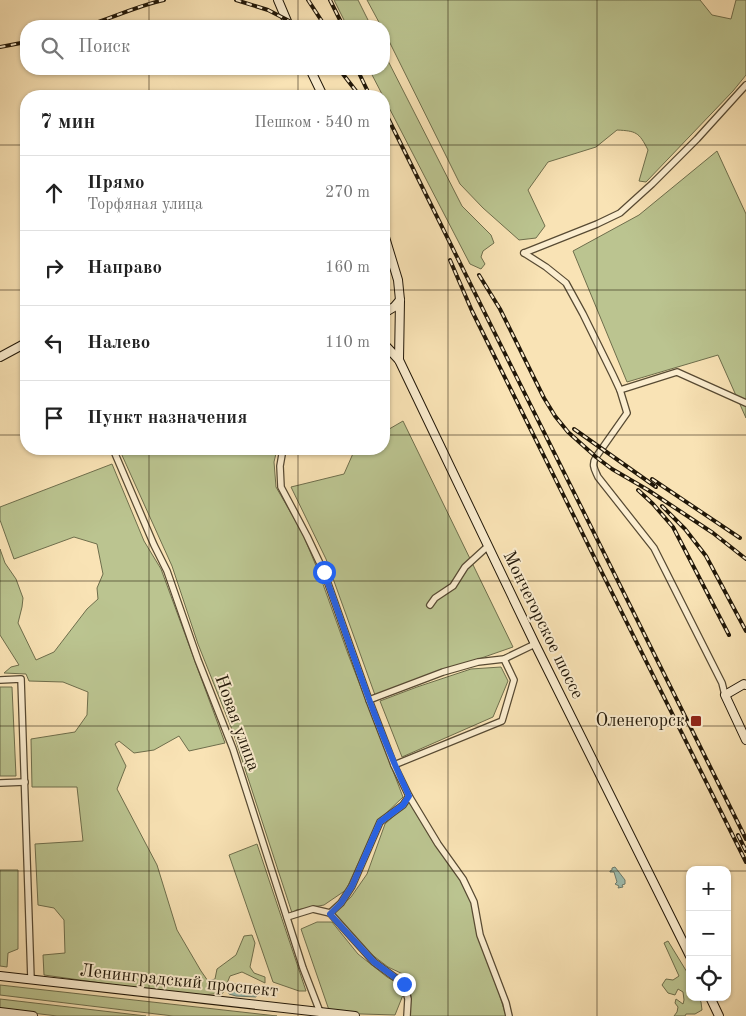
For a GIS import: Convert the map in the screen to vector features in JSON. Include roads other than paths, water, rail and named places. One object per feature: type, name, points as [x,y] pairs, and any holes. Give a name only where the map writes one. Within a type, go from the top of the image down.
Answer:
[{"type":"street","points":[[278,0],[286,20]]},
{"type":"street","points":[[313,75],[320,90]]},
{"type":"street","points":[[746,85],[697,139],[652,184],[620,212],[597,224],[524,253],[566,283],[620,390],[627,413],[596,457],[593,462],[594,466],[598,477],[654,548],[722,683],[725,695],[746,740]]},
{"type":"street","points":[[390,254],[398,280],[400,300],[398,360]]},
{"type":"street","points":[[390,309],[400,300]]},
{"type":"street","points":[[0,356],[20,346]]},
{"type":"street","points":[[390,351],[398,360]]},
{"type":"street","name":"Мончегорское шоссе","points":[[398,360],[686,948]]},
{"type":"street","points":[[620,390],[677,372],[746,403]]},
{"type":"street","name":"Новая улица","points":[[116,455],[154,545],[167,570],[198,660],[233,749],[274,881],[320,1012]]},
{"type":"street","points":[[282,455],[280,466],[281,487],[324,572],[394,765],[409,796],[438,844],[463,879],[474,902],[480,935],[506,1003],[509,1016]]},
{"type":"street","points":[[430,605],[435,598],[453,586],[465,567],[488,546]]},
{"type":"street","points":[[370,700],[443,672],[478,662],[504,659],[536,644]]},
{"type":"street","points":[[394,765],[502,721],[514,680],[504,659]]},
{"type":"street","points":[[0,680],[21,679],[31,979]]},
{"type":"street","points":[[725,695],[744,684],[746,685]]},
{"type":"street","points":[[0,782],[24,782]]},
{"type":"street","points":[[330,914],[341,903],[352,886],[380,822],[403,805],[409,796]]},
{"type":"street","points":[[287,917],[312,909],[330,914],[374,962],[404,984],[408,999],[407,1016]]},
{"type":"street","name":"Ленинградский проспект","points":[[0,976],[355,1016]]},
{"type":"street","points":[[712,1001],[719,1016]]},
{"type":"street","points":[[0,1012],[33,1016]]},
{"type":"railway","points":[[103,20],[164,0]]},
{"type":"railway","points":[[236,0],[268,10],[287,20]]},
{"type":"railway","points":[[308,0],[321,20]]},
{"type":"railway","points":[[330,0],[340,20]]},
{"type":"railway","points":[[0,47],[20,43]]},
{"type":"railway","points":[[344,75],[355,90]]},
{"type":"railway","points":[[360,75],[367,90]]},
{"type":"railway","points":[[390,122],[746,839]]},
{"type":"railway","points":[[450,260],[472,311],[746,862]]},
{"type":"railway","points":[[479,275],[500,309],[544,398],[568,432],[612,469],[648,490],[713,533],[746,559]]},
{"type":"railway","points":[[574,429],[656,487]]},
{"type":"railway","points":[[652,479],[740,538]]},
{"type":"railway","points":[[638,490],[673,527],[729,635]]},
{"type":"railway","points":[[662,506],[685,529],[706,556],[746,631]]},
{"type":"railway","points":[[738,835],[746,851]]},
{"type":"place","name":"Оленегорск","points":[[696,721]]}]
